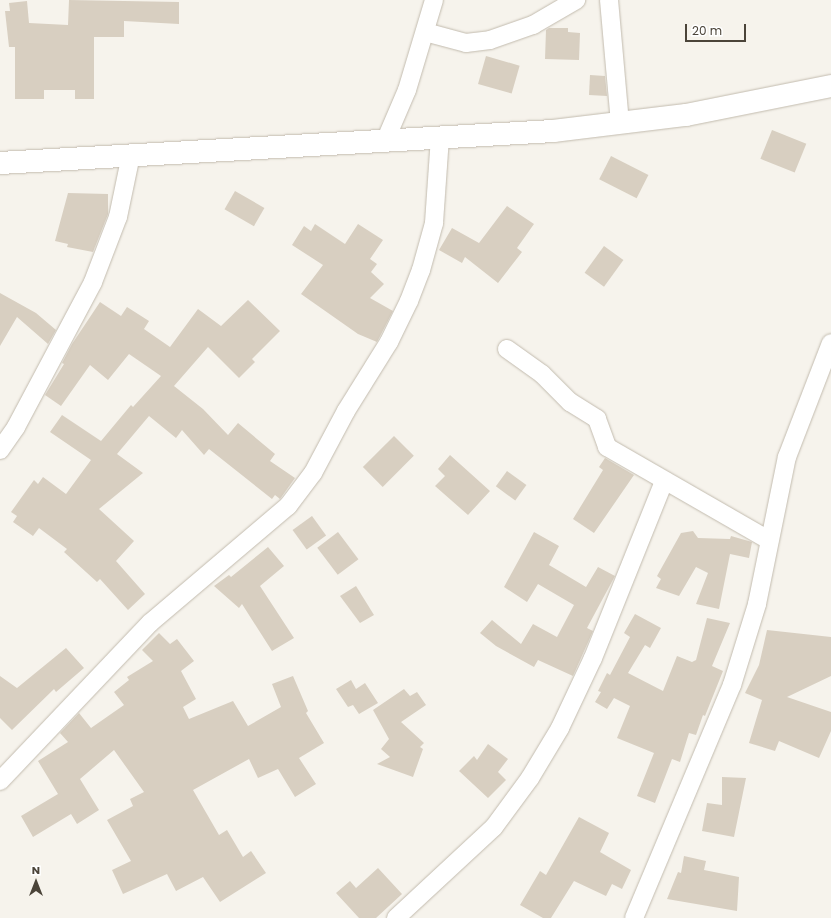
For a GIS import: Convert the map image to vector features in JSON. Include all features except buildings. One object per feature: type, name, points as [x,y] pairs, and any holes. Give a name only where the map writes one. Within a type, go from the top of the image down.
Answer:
[{"type":"street","points":[[386,139],[407,90],[434,0]]},
{"type":"street","points":[[425,32],[466,43],[490,40],[533,25],[576,0]]},
{"type":"street","points":[[609,0],[620,123]]},
{"type":"street","points":[[0,163],[386,139],[501,135],[686,115],[831,86]]},
{"type":"street","points":[[0,781],[150,623],[288,506],[313,473],[346,412],[389,342],[410,301],[421,270],[434,223],[440,136]]},
{"type":"street","points":[[0,450],[16,427],[93,282],[118,217],[131,156]]},
{"type":"street","points":[[634,918],[732,685],[757,604],[787,458],[831,343]]},
{"type":"street","points":[[507,349],[542,374],[570,402],[597,419],[607,447],[769,540]]},
{"type":"street","points":[[396,918],[494,827],[530,778],[560,728],[593,658],[664,481]]}]
